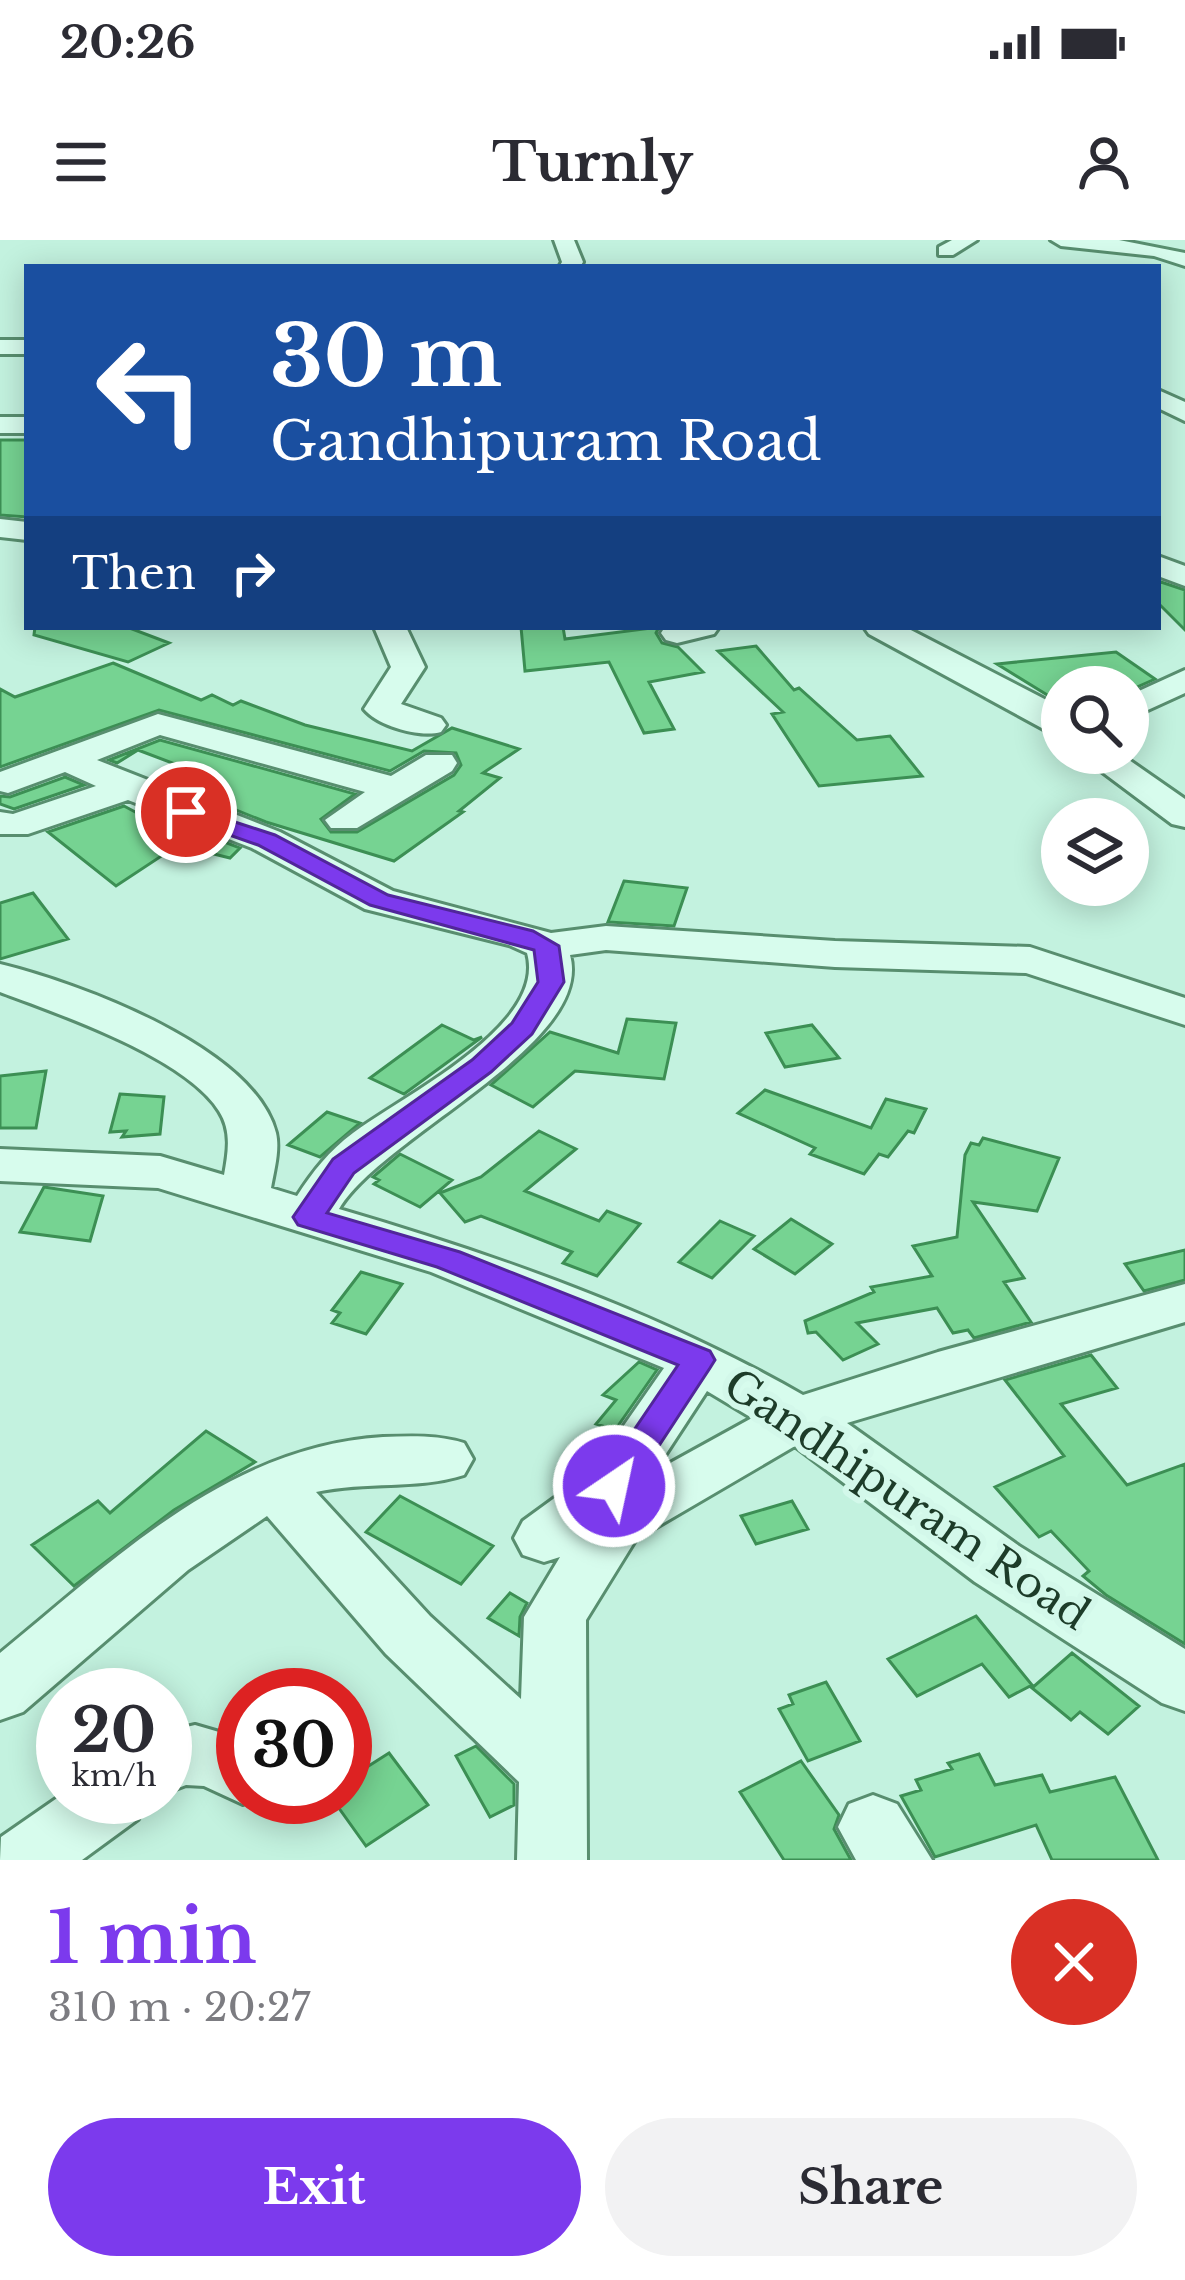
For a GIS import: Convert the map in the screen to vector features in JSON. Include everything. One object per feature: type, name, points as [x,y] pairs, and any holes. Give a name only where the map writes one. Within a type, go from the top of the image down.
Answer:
[{"type":"street","points":[[946,251],[967,240]]},
{"type":"street","points":[[1061,240],[1169,252],[1185,260]]},
{"type":"street","points":[[391,630],[407,667],[381,709],[429,724]]},
{"type":"street","points":[[887,630],[1041,710]]},
{"type":"street","points":[[926,648],[955,630]]},
{"type":"street","points":[[1149,698],[1185,680]]},
{"type":"street","points":[[129,787],[15,826],[4,802],[66,759],[158,724],[392,788]]},
{"type":"street","points":[[66,759],[266,840],[379,900],[547,946],[606,938],[835,955],[1030,960],[1185,1012]]},
{"type":"street","points":[[344,820],[439,763]]},
{"type":"street","points":[[1125,774],[1185,816]]},
{"type":"street","points":[[309,1217],[343,1166],[482,1066],[523,1028],[551,982],[547,946]]},
{"type":"street","points":[[0,977],[115,1021],[212,1076],[246,1115],[253,1135],[245,1198]]},
{"type":"street","name":"Gandhipuram Road","points":[[0,1165],[160,1172],[448,1259],[698,1360],[798,1418],[997,1564],[1185,1683]]},
{"type":"street","points":[[552,1860],[555,1617],[615,1522],[798,1418],[938,1372],[1185,1303]]},
{"type":"street","points":[[544,1538],[614,1486],[698,1360]]},
{"type":"street","points":[[0,1692],[167,1556],[274,1484],[374,1458],[443,1459]]},
{"type":"street","points":[[274,1484],[408,1635],[550,1768]]},
{"type":"street","points":[[26,1860],[76,1824]]},
{"type":"building","points":[[0,440],[24,440],[24,517],[0,515]]},
{"type":"building","points":[[1161,582],[1185,590],[1185,630],[1161,606]]},
{"type":"building","points":[[35,630],[135,630],[169,643],[128,662],[34,635]]},
{"type":"building","points":[[521,630],[564,630],[565,639],[658,630],[662,643],[678,647],[703,672],[649,682],[674,729],[644,733],[609,662],[525,671]]},
{"type":"building","points":[[756,646],[794,690],[799,688],[857,740],[890,736],[922,776],[819,786],[772,714],[783,712],[718,651]]},
{"type":"building","points":[[1116,652],[1136,666],[1041,666],[1041,691],[997,664]]},
{"type":"building","points":[[113,663],[201,700],[212,695],[233,705],[241,701],[305,725],[412,751],[452,728],[519,749],[483,773],[500,778],[459,811],[463,812],[394,861],[266,822],[196,794],[217,780],[138,750],[117,763],[109,760],[160,740],[355,794],[321,819],[331,832],[357,832],[454,775],[461,765],[456,753],[424,751],[390,771],[159,710],[0,767],[0,689],[15,697]]},
{"type":"building","points":[[65,777],[84,785],[14,809],[0,804],[0,796],[10,797]]},
{"type":"building","points":[[124,806],[154,822],[161,817],[240,848],[230,858],[178,845],[116,886],[48,832]]},
{"type":"building","points":[[624,881],[687,888],[674,926],[608,922]]},
{"type":"building","points":[[33,893],[68,939],[0,959],[0,903]]},
{"type":"building","points":[[627,1019],[676,1023],[664,1079],[575,1071],[533,1107],[491,1085],[550,1032],[618,1053]]},
{"type":"building","points":[[442,1025],[474,1040],[482,1037],[404,1094],[370,1078]]},
{"type":"building","points":[[812,1025],[839,1058],[785,1067],[766,1033]]},
{"type":"building","points":[[46,1071],[36,1128],[0,1128],[0,1076]]},
{"type":"building","points":[[765,1090],[871,1128],[886,1099],[926,1109],[914,1133],[908,1131],[888,1157],[879,1154],[864,1174],[810,1154],[815,1148],[738,1113]]},
{"type":"building","points":[[120,1094],[164,1097],[160,1134],[122,1137],[126,1131],[110,1132]]},
{"type":"building","points":[[327,1112],[360,1123],[320,1157],[288,1145]]},
{"type":"building","points":[[539,1131],[576,1149],[525,1191],[599,1221],[607,1211],[640,1224],[597,1276],[563,1263],[572,1252],[481,1216],[465,1222],[440,1193],[481,1177]]},
{"type":"building","points":[[983,1138],[1059,1158],[1037,1211],[973,1202],[1024,1278],[1004,1282],[1031,1322],[974,1338],[968,1330],[953,1333],[937,1308],[857,1323],[878,1344],[843,1360],[816,1332],[808,1333],[805,1321],[874,1292],[871,1287],[932,1276],[913,1246],[957,1237],[965,1155],[971,1143],[979,1145]]},
{"type":"building","points":[[400,1154],[452,1180],[420,1207],[374,1184],[379,1180],[373,1177]]},
{"type":"building","points":[[44,1187],[103,1196],[90,1241],[20,1232]]},
{"type":"building","points":[[791,1219],[832,1244],[795,1274],[754,1249]]},
{"type":"building","points":[[720,1221],[754,1236],[712,1278],[679,1262]]},
{"type":"building","points":[[1185,1250],[1185,1280],[1144,1291],[1125,1264]]},
{"type":"building","points":[[361,1272],[402,1284],[366,1334],[332,1323],[340,1313],[332,1310]]},
{"type":"building","points":[[1091,1355],[1117,1388],[1061,1404],[1127,1485],[1185,1464],[1185,1644],[1083,1576],[1089,1571],[1051,1531],[1039,1537],[995,1487],[1064,1456],[1005,1380]]},
{"type":"building","points":[[639,1362],[657,1370],[615,1430],[596,1424],[616,1400],[603,1395]]},
{"type":"building","points":[[206,1431],[255,1462],[174,1510],[74,1586],[32,1545],[98,1501],[110,1513]]},
{"type":"building","points":[[400,1496],[493,1546],[461,1584],[366,1532]]},
{"type":"building","points":[[792,1501],[808,1529],[756,1544],[741,1516]]},
{"type":"building","points":[[510,1593],[527,1603],[519,1636],[488,1618]]},
{"type":"building","points":[[976,1616],[1032,1685],[1009,1697],[982,1664],[917,1696],[888,1659]]},
{"type":"building","points":[[1072,1653],[1139,1706],[1108,1734],[1080,1712],[1071,1720],[1032,1688]]},
{"type":"building","points":[[826,1682],[860,1741],[808,1761],[779,1709],[793,1704],[789,1695]]},
{"type":"building","points":[[476,1746],[514,1784],[514,1805],[490,1817],[456,1756]]},
{"type":"building","points":[[389,1753],[428,1805],[366,1846],[350,1824],[372,1824],[372,1764]]},
{"type":"building","points":[[979,1754],[995,1785],[1042,1775],[1050,1792],[1115,1777],[1158,1860],[1052,1860],[1036,1825],[935,1857],[901,1796],[921,1790],[916,1780]]},
{"type":"building","points":[[801,1761],[839,1815],[834,1829],[851,1860],[784,1860],[740,1792]]},
{"type":"route","points":[[186,812],[266,840],[379,900],[547,946],[551,982],[523,1028],[482,1066],[343,1166],[309,1217],[448,1259],[698,1360],[614,1486]]}]
